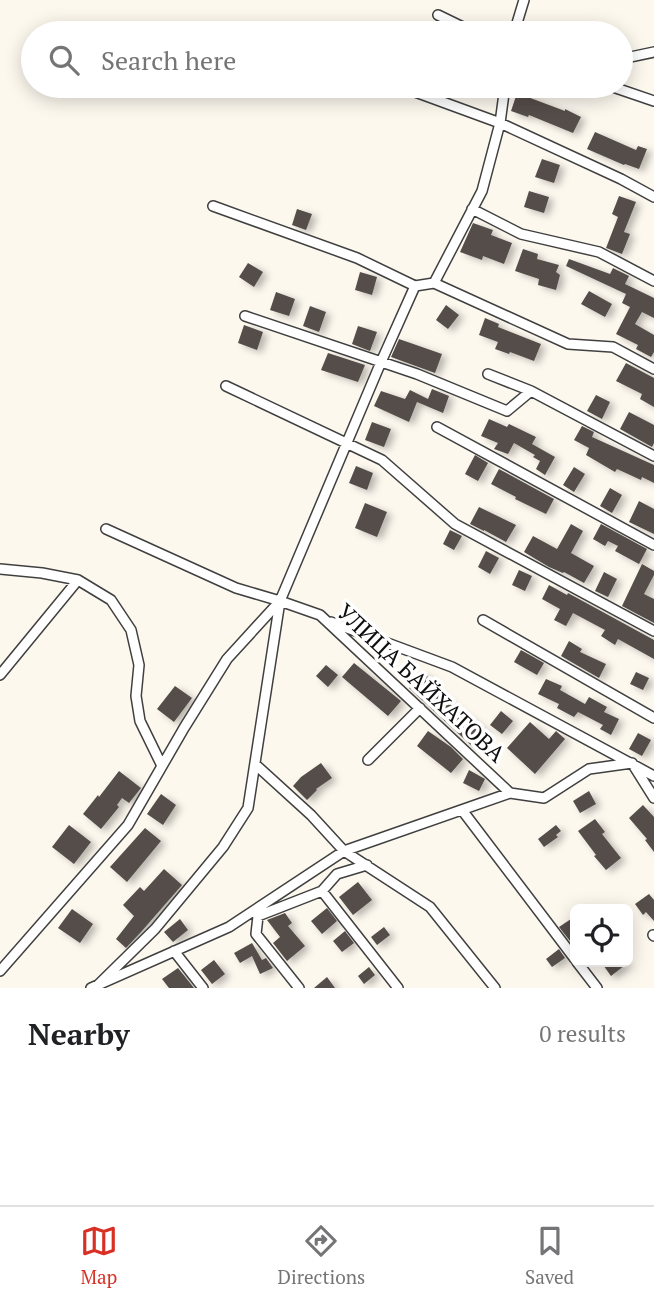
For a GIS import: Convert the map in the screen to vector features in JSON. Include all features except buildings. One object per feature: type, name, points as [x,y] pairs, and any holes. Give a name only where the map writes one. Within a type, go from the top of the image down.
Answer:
[{"type":"street","points":[[518,21],[524,0]]},
{"type":"street","points":[[438,15],[450,21]]},
{"type":"street","points":[[633,57],[654,52]]},
{"type":"street","points":[[633,94],[654,101]]},
{"type":"street","points":[[432,98],[500,123],[654,197]]},
{"type":"street","points":[[435,283],[482,191],[500,123],[503,98]]},
{"type":"street","points":[[213,206],[356,258],[415,286],[435,283],[568,344],[613,346],[654,369]]},
{"type":"street","points":[[472,209],[521,234],[599,251],[654,281]]},
{"type":"street","points":[[95,987],[155,929],[223,847],[248,808],[280,601],[415,286]]},
{"type":"street","points":[[245,316],[417,374],[507,411],[531,391]]},
{"type":"street","points":[[488,374],[531,391],[654,456]]},
{"type":"street","points":[[226,387],[382,460],[455,524],[654,631]]},
{"type":"street","points":[[437,427],[654,545]]},
{"type":"street","name":"УЛИЦА БАЙХАТОВА","points":[[106,529],[236,588],[320,615],[510,793],[544,798],[589,769],[632,763]]},
{"type":"street","points":[[0,569],[78,580],[111,600],[131,630],[139,666],[136,696],[140,721],[162,766]]},
{"type":"street","points":[[0,675],[78,580]]},
{"type":"street","points":[[0,971],[128,825],[227,659],[280,601]]},
{"type":"street","points":[[483,620],[654,718]]},
{"type":"street","points":[[326,621],[452,667],[654,776]]},
{"type":"street","points":[[368,760],[420,708]]},
{"type":"street","points":[[632,763],[654,798]]},
{"type":"street","points":[[256,765],[311,815],[344,851],[430,907],[495,988]]},
{"type":"street","points":[[229,927],[344,851],[510,793]]},
{"type":"street","points":[[462,810],[570,953]]},
{"type":"street","points":[[95,987],[229,927],[324,895],[337,874],[367,865]]},
{"type":"street","points":[[324,895],[398,988]]},
{"type":"street","points":[[258,916],[256,934],[299,988]]},
{"type":"street","points":[[174,951],[203,988]]},
{"type":"street","points":[[581,967],[597,988]]}]
